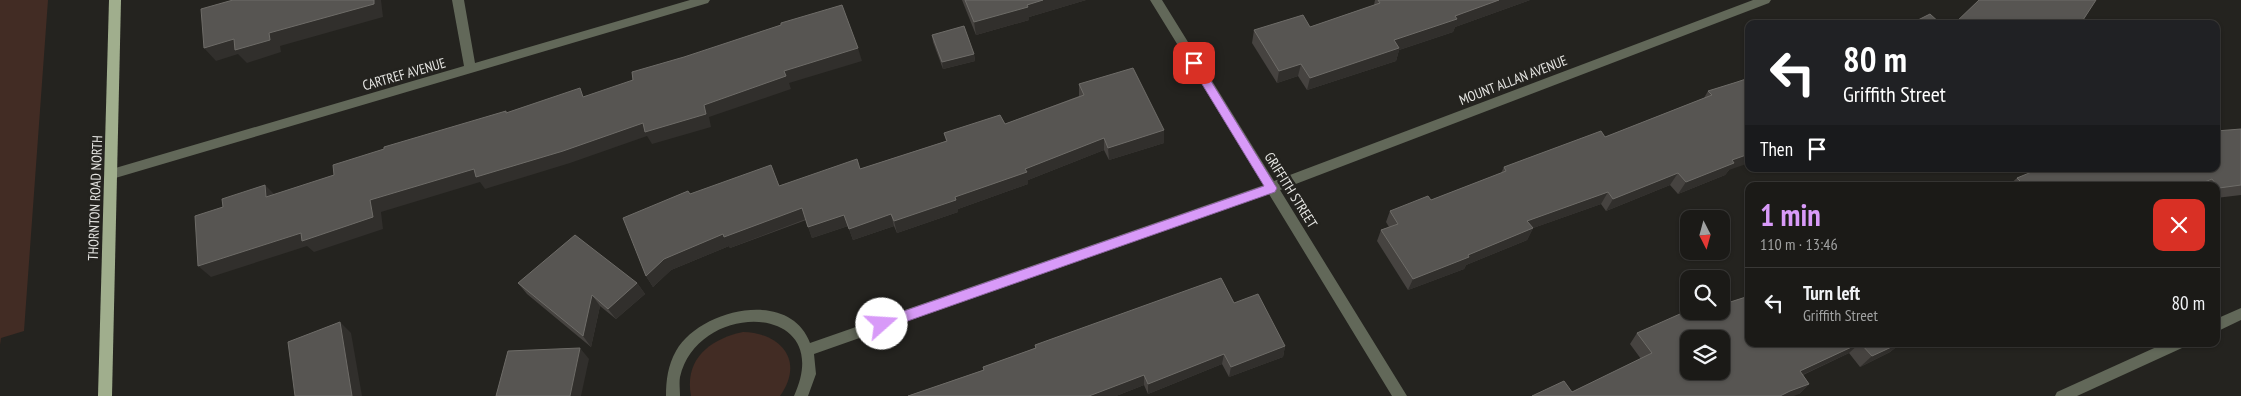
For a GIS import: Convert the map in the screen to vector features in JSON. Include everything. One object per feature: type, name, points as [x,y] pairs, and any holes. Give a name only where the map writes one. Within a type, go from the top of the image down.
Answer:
[{"type":"main road","name":"THORNTON ROAD NORTH","points":[[105,396],[115,0]]},
{"type":"street","points":[[458,0],[471,70]]},
{"type":"street","name":"CARTREF AVENUE","points":[[112,174],[704,0]]},
{"type":"street","name":"GRIFFITH STREET","points":[[1156,0],[1400,396]]},
{"type":"street","name":"MOUNT ALLAN AVENUE","points":[[808,350],[1271,188],[1765,0]]},
{"type":"street","points":[[2220,324],[2241,314]]},
{"type":"street","points":[[673,396],[673,376],[681,355],[695,337],[716,323],[738,316],[761,315],[782,321],[798,333],[808,350],[810,369],[806,388],[801,396]]},
{"type":"street","points":[[2062,396],[2170,347]]},
{"type":"shaded area","points":[[0,0],[48,0],[24,331],[1,338],[0,345]]},
{"type":"shaded area","points":[[743,332],[768,338],[778,343],[785,351],[790,371],[787,383],[780,396],[691,396],[690,383],[692,371],[702,353],[720,340]]},
{"type":"building","points":[[233,0],[374,0],[374,4],[269,33],[270,40],[235,50],[234,39],[204,48],[201,9]]},
{"type":"building","points":[[965,0],[1043,0],[1027,5],[1028,7],[974,22]]},
{"type":"building","points":[[1378,0],[1499,0],[1455,16],[1457,19],[1394,40],[1399,48],[1310,78],[1301,64],[1279,71],[1254,30],[1303,15],[1310,27],[1380,3]]},
{"type":"building","points":[[1979,0],[2096,0],[2083,20],[1958,20]]},
{"type":"building","points":[[842,5],[858,48],[784,71],[786,76],[704,105],[706,114],[645,132],[643,123],[563,151],[476,177],[474,169],[370,200],[373,217],[302,241],[301,233],[198,266],[195,216],[223,207],[222,199],[265,185],[266,197],[334,175],[333,165],[384,149],[384,147],[506,111],[506,113],[580,88],[583,97],[633,80],[632,72],[684,57],[781,25],[781,23]]},
{"type":"building","points":[[1930,14],[1937,20],[1918,20]]},
{"type":"building","points":[[964,26],[974,54],[942,62],[932,35]]},
{"type":"building","points":[[1133,68],[1164,130],[1108,148],[1104,138],[1025,169],[1027,172],[955,197],[956,200],[894,221],[891,214],[849,229],[844,215],[808,227],[802,208],[724,237],[723,234],[664,259],[646,276],[623,218],[688,191],[690,194],[771,165],[779,186],[857,159],[860,169],[947,141],[944,133],[1000,115],[1005,124],[1084,95],[1079,84]]},
{"type":"building","points":[[1745,79],[1745,155],[1732,160],[1734,163],[1686,182],[1678,173],[1613,199],[1608,192],[1527,221],[1533,228],[1468,255],[1469,257],[1413,279],[1381,230],[1398,224],[1390,211],[1428,196],[1431,200],[1506,171],[1504,167],[1601,131],[1605,137],[1712,95],[1708,91]]},
{"type":"building","points":[[2241,129],[2241,185],[2220,188],[2220,182],[2214,182],[2212,179],[2205,182],[2021,182],[2017,178],[2032,172],[2220,172],[2220,131]]},
{"type":"building","points":[[575,235],[637,283],[608,309],[592,295],[583,336],[518,283]]},
{"type":"building","points":[[1221,278],[1234,303],[1258,294],[1285,346],[1231,367],[1224,354],[1148,384],[1144,375],[1089,396],[908,396],[984,370],[983,367],[1036,348],[1035,345]]},
{"type":"building","points":[[1745,297],[1745,347],[1852,347],[1800,371],[1809,384],[1780,396],[1532,396],[1564,381],[1572,392],[1652,353],[1637,333],[1680,314],[1680,320],[1730,320],[1730,302]]},
{"type":"building","points":[[340,322],[352,396],[295,396],[288,342]]},
{"type":"building","points":[[1864,347],[1892,347],[1872,356]]},
{"type":"building","points":[[580,348],[570,396],[496,396],[508,351]]},
{"type":"route","points":[[882,324],[1271,188],[1194,63]]}]
